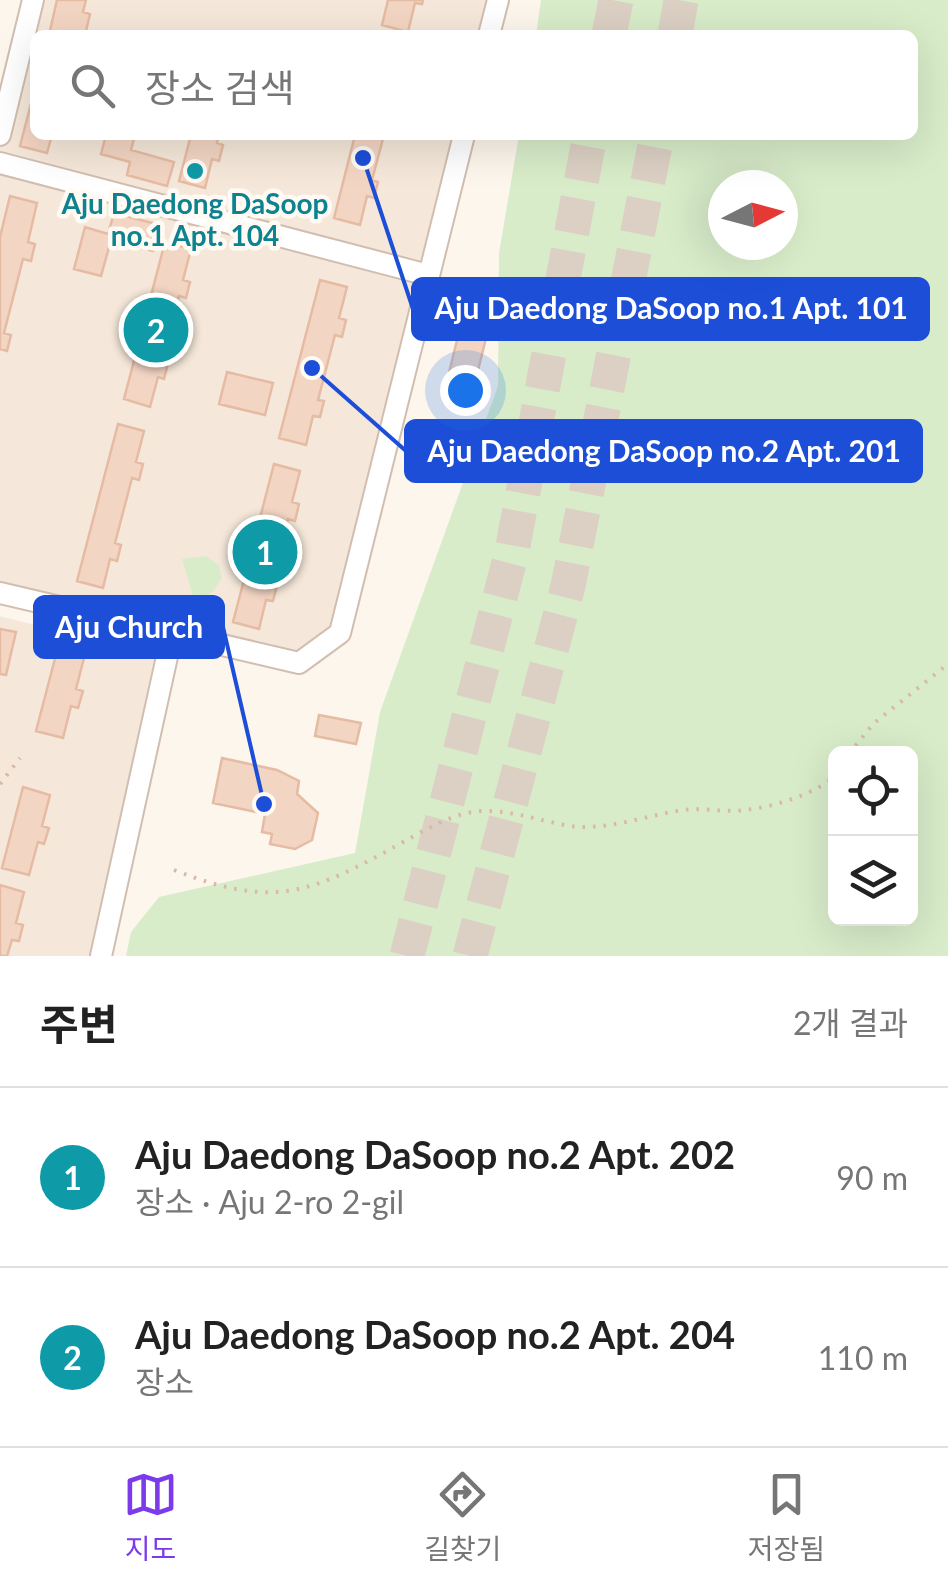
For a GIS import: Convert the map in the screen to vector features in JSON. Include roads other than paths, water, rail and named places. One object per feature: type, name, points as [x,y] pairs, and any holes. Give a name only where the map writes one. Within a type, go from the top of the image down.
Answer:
[{"type":"street","points":[[0,135],[33,0]]},
{"type":"street","points":[[490,30],[498,0]]},
{"type":"street","points":[[0,594],[299,663],[340,632],[463,140]]},
{"type":"street","points":[[0,163],[428,276]]},
{"type":"street","points":[[101,956],[172,634]]},
{"type":"tunnel","points":[[610,30],[616,0]]},
{"type":"tunnel","points":[[676,30],[681,0]]},
{"type":"tunnel","points":[[407,956],[512,551],[589,140]]},
{"type":"tunnel","points":[[470,956],[568,586],[656,140]]},
{"type":"place","name":"Aju Daedong DaSoop no.1 Apt. 101","points":[[363,158]]},
{"type":"place","name":"Aju Daedong DaSoop no.1 Apt. 104","points":[[195,171]]},
{"type":"place","name":"Aju Daedong DaSoop no.2 Apt. 204","points":[[156,330]]},
{"type":"place","name":"Aju Daedong DaSoop no.2 Apt. 201","points":[[312,368]]},
{"type":"place","name":"Aju Daedong DaSoop no.2 Apt. 202","points":[[265,552]]},
{"type":"place","name":"Aju Church","points":[[264,804]]}]
